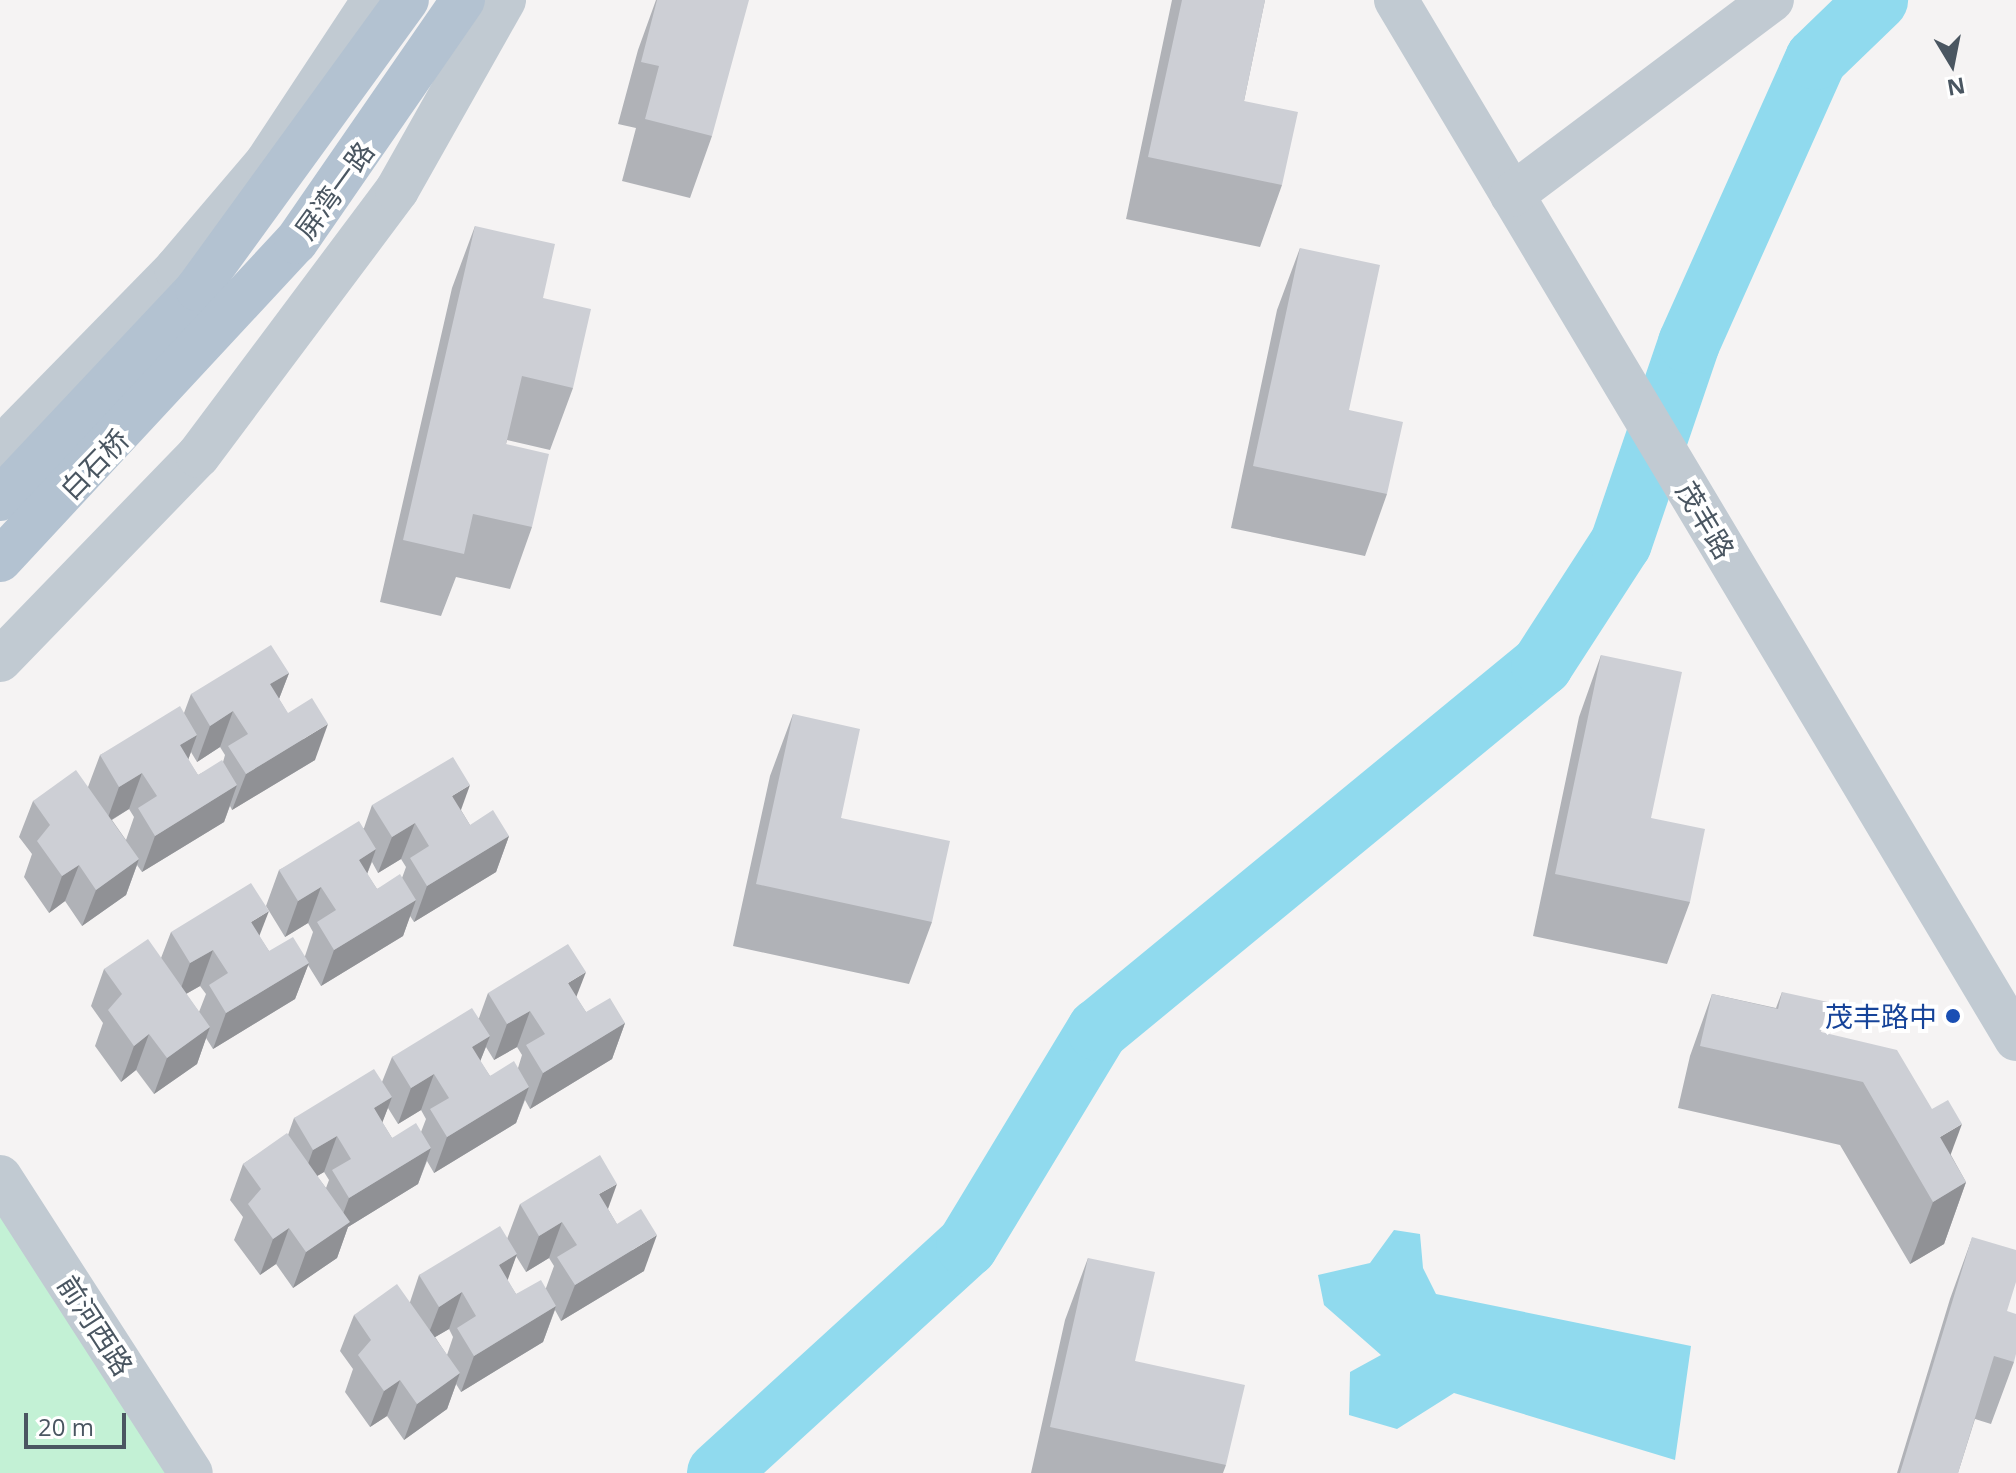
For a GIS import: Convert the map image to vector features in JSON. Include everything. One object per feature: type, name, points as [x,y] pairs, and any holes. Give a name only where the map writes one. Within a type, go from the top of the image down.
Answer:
[{"type":"main road","name":"屏湾一路","points":[[141,354],[323,125],[407,0]]},
{"type":"main road","name":"屏湾一路","points":[[187,367],[296,242],[463,0]]},
{"type":"main road","name":"白石桥","points":[[0,499],[141,354]]},
{"type":"main road","name":"白石桥","points":[[0,560],[187,367]]},
{"type":"street","points":[[0,449],[176,269],[267,162],[374,0]]},
{"type":"street","points":[[0,660],[198,456],[397,190],[504,0]]},
{"type":"street","name":"茂丰路","points":[[1396,0],[2016,1039]]},
{"type":"street","points":[[1512,195],[1772,0]]},
{"type":"street","name":"前河西路","points":[[0,1177],[191,1473]]},
{"type":"green space","points":[[0,1204],[174,1473],[0,1473]]},
{"type":"water","points":[[1394,1230],[1420,1234],[1423,1268],[1436,1294],[1691,1346],[1675,1460],[1454,1393],[1397,1429],[1349,1415],[1350,1372],[1381,1355],[1324,1305],[1318,1275],[1370,1263]]},
{"type":"building","points":[[657,0],[749,0],[712,136],[645,119],[659,66],[641,62]]},
{"type":"building","points":[[1182,0],[1265,0],[1244,101],[1298,112],[1282,185],[1148,157]]},
{"type":"building","points":[[475,226],[555,244],[543,298],[591,309],[573,388],[522,376],[506,444],[549,454],[532,527],[473,514],[464,554],[403,540]]},
{"type":"building","points":[[1300,248],[1380,265],[1349,410],[1403,422],[1387,494],[1253,466]]},
{"type":"building","points":[[271,645],[289,673],[270,684],[288,713],[312,698],[328,724],[246,774],[228,746],[248,734],[233,711],[210,726],[191,694]]},
{"type":"building","points":[[1601,655],[1682,672],[1651,818],[1705,829],[1690,902],[1555,874]]},
{"type":"building","points":[[180,706],[197,735],[180,745],[198,775],[222,760],[237,785],[155,836],[138,808],[157,796],[142,773],[119,787],[100,755]]},
{"type":"building","points":[[793,714],[860,729],[841,818],[950,841],[932,922],[756,884]]},
{"type":"building","points":[[453,757],[470,785],[452,796],[470,825],[493,810],[509,836],[427,886],[410,858],[429,846],[415,823],[392,837],[372,805]]},
{"type":"building","points":[[76,770],[139,859],[96,890],[79,865],[62,876],[37,841],[50,825],[33,801]]},
{"type":"building","points":[[359,821],[376,849],[359,860],[377,889],[400,874],[416,900],[334,950],[317,922],[336,910],[321,887],[298,901],[279,870]]},
{"type":"building","points":[[251,883],[269,911],[251,922],[269,951],[293,937],[309,963],[226,1013],[209,985],[228,973],[213,950],[190,963],[171,932]]},
{"type":"building","points":[[148,939],[210,1027],[167,1058],[149,1034],[134,1046],[108,1010],[122,994],[104,969]]},
{"type":"building","points":[[568,944],[586,972],[568,983],[586,1012],[610,998],[625,1023],[543,1073],[526,1045],[545,1034],[530,1011],[507,1024],[488,993]]},
{"type":"building","points":[[1782,992],[1828,1002],[1821,1032],[1897,1050],[1932,1109],[1948,1100],[1962,1124],[1940,1137],[1966,1182],[1933,1202],[1863,1082],[1700,1046],[1712,994],[1778,1009]]},
{"type":"building","points":[[472,1008],[490,1036],[472,1047],[490,1076],[514,1061],[529,1087],[447,1137],[430,1109],[449,1098],[434,1074],[411,1088],[392,1057]]},
{"type":"building","points":[[374,1069],[392,1097],[374,1108],[392,1138],[416,1123],[431,1148],[349,1198],[332,1170],[351,1159],[337,1136],[313,1150],[294,1118]]},
{"type":"building","points":[[287,1133],[350,1222],[306,1252],[289,1228],[273,1239],[248,1204],[261,1189],[243,1164]]},
{"type":"building","points":[[600,1155],[617,1184],[599,1194],[617,1224],[641,1209],[657,1235],[575,1285],[557,1257],[577,1245],[562,1222],[539,1236],[520,1204]]},
{"type":"building","points":[[500,1226],[517,1254],[499,1265],[516,1294],[541,1280],[556,1306],[474,1356],[457,1328],[476,1316],[462,1292],[439,1307],[419,1275]]},
{"type":"building","points":[[1972,1237],[2016,1250],[2016,1282],[2007,1311],[2016,1314],[2014,1362],[1994,1356],[1958,1473],[1900,1473]]},
{"type":"building","points":[[1088,1258],[1155,1272],[1135,1361],[1245,1385],[1226,1465],[1050,1427]]},
{"type":"building","points":[[397,1284],[460,1373],[417,1404],[400,1380],[384,1391],[358,1355],[371,1340],[354,1315]]},
{"type":"waterway","points":[[718,1473],[967,1246],[1098,1030],[1542,665],[1621,543],[1689,343],[1816,59],[1877,0]]},
{"type":"place","name":"茂丰路中","points":[[1953,1016]]}]
